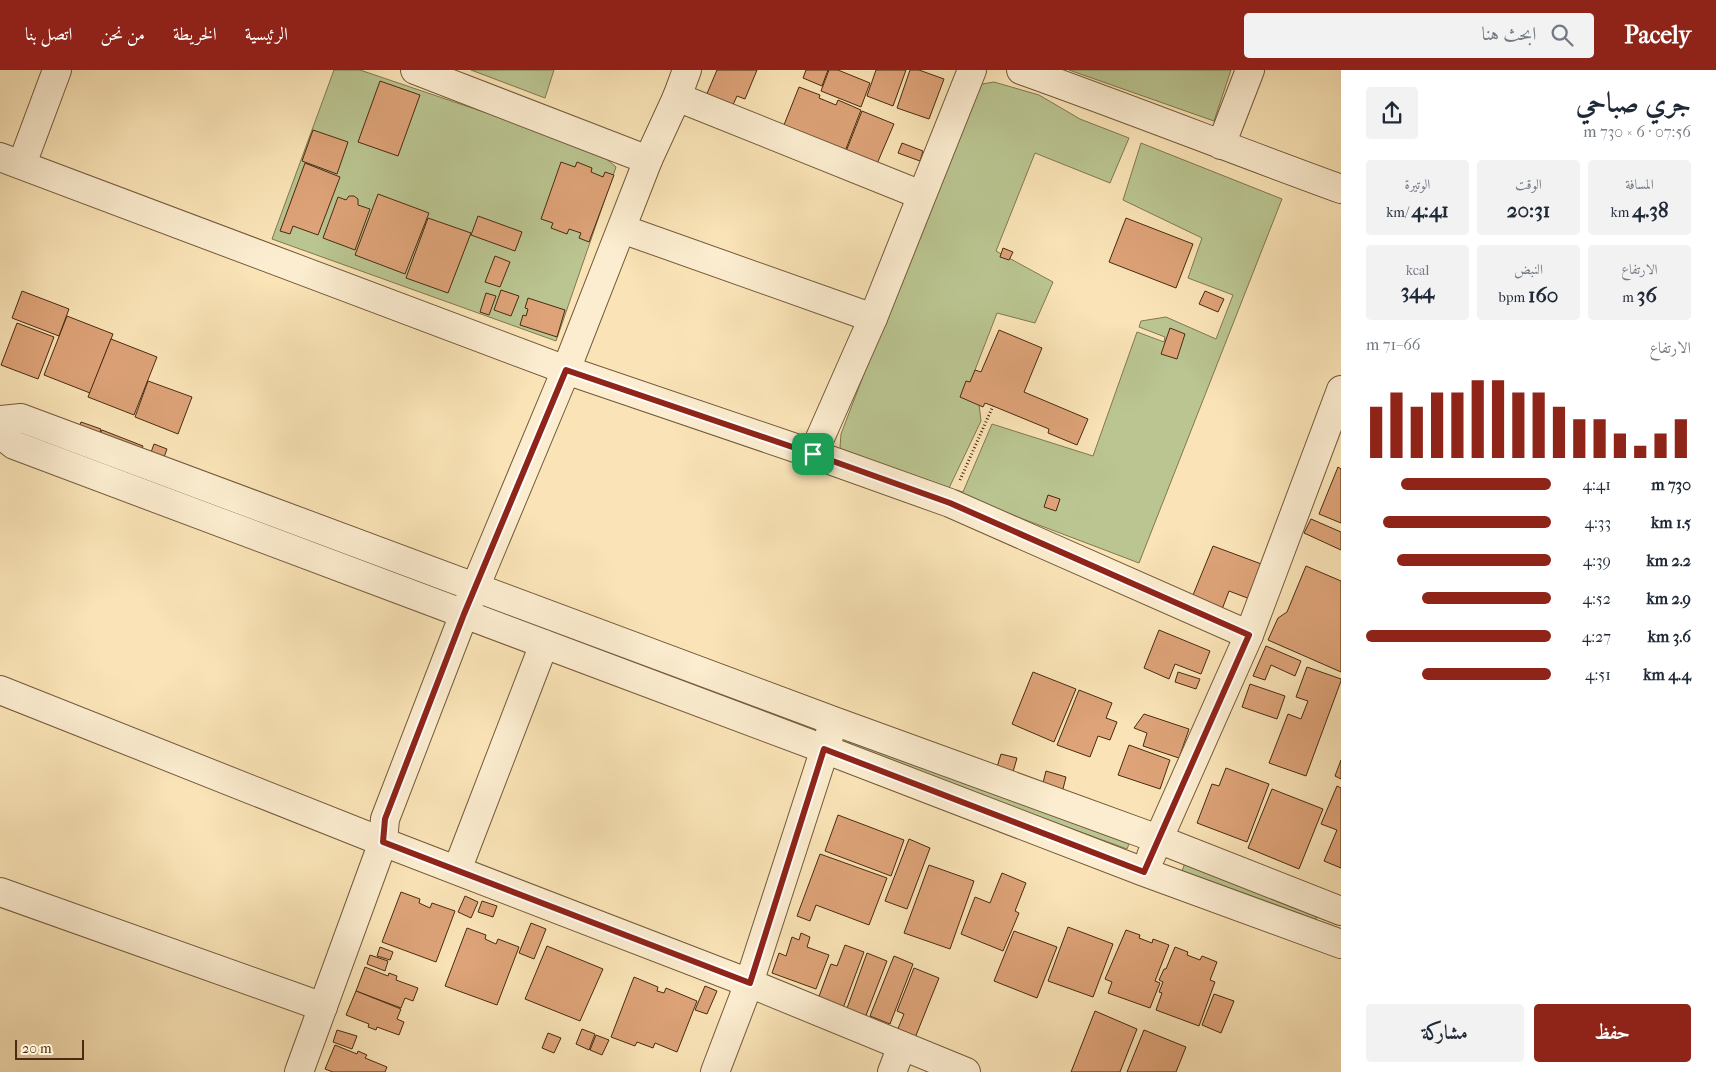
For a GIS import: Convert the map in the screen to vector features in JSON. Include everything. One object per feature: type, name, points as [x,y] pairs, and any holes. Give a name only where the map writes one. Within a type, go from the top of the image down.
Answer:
[{"type":"street","points":[[57,70],[11,160],[566,370],[950,503],[1249,635]]},
{"type":"street","points":[[415,70],[648,160]]},
{"type":"street","points":[[299,1072],[383,842],[385,819],[464,614],[566,370],[648,160],[677,97],[687,70]]},
{"type":"street","points":[[813,454],[873,318],[972,70]]},
{"type":"street","points":[[1021,70],[1144,114],[1221,145],[1341,189]]},
{"type":"street","points":[[1221,145],[1250,70]]},
{"type":"street","points":[[677,97],[922,195]]},
{"type":"street","points":[[622,229],[873,318]]},
{"type":"street","points":[[1144,872],[1249,635],[1341,390]]},
{"type":"street","points":[[0,420],[21,418],[834,721],[1158,839],[1335,909],[1330,940],[1144,872],[824,749],[14,445],[0,434]]},
{"type":"street","points":[[457,870],[544,644]]},
{"type":"street","points":[[0,690],[383,842],[750,983],[966,1072]]},
{"type":"street","points":[[715,1072],[750,983],[834,721]]},
{"type":"street","points":[[0,892],[323,1006]]},
{"type":"street","points":[[892,1072],[902,1046]]},
{"type":"path","points":[[950,503],[993,406]]},
{"type":"green space","points":[[334,70],[360,70],[596,150],[616,167],[556,341],[272,239]]},
{"type":"green space","points":[[471,70],[554,70],[545,98]]},
{"type":"green space","points":[[1069,70],[1231,70],[1214,121]]},
{"type":"green space","points":[[994,82],[1039,95],[1080,119],[1129,138],[1110,183],[1035,153],[996,251],[1053,282],[1035,323],[997,313],[975,370],[981,421],[949,488],[963,492],[992,424],[1093,456],[1137,332],[1164,342],[1165,337],[1139,327],[1141,321],[1166,317],[1216,339],[1233,295],[1188,278],[1202,238],[1123,200],[1141,143],[1282,199],[1139,563],[915,478],[843,454],[840,447],[841,434],[952,144],[975,94],[982,84]]},
{"type":"green space","points":[[491,607],[814,727],[812,733],[488,613]]},
{"type":"green space","points":[[850,741],[1129,844],[1127,849],[847,746]]},
{"type":"green space","points":[[1185,863],[1318,914],[1315,921],[1182,871]]},
{"type":"building","points":[[717,70],[757,70],[745,99],[737,96],[732,107],[706,96]]},
{"type":"building","points":[[806,70],[828,70],[822,86],[803,78]]},
{"type":"building","points":[[829,70],[838,70],[870,83],[861,107],[821,91]]},
{"type":"building","points":[[876,70],[906,70],[893,106],[867,96]]},
{"type":"building","points":[[910,70],[919,70],[944,79],[929,119],[897,108]]},
{"type":"building","points":[[380,81],[420,95],[398,156],[358,142]]},
{"type":"building","points":[[799,87],[820,95],[819,98],[836,105],[838,100],[861,110],[844,154],[782,130]]},
{"type":"building","points":[[862,111],[894,124],[876,166],[845,154]]},
{"type":"building","points":[[313,130],[348,142],[337,174],[302,161]]},
{"type":"building","points":[[902,143],[923,151],[920,161],[898,153]]},
{"type":"building","points":[[561,162],[575,167],[577,162],[592,168],[591,172],[603,177],[605,172],[614,175],[589,242],[579,238],[581,233],[569,229],[567,234],[551,228],[553,223],[541,219]]},
{"type":"building","points":[[305,163],[340,177],[318,235],[293,226],[290,234],[280,231]]},
{"type":"building","points":[[378,194],[429,213],[405,274],[355,255]]},
{"type":"building","points":[[349,196],[354,196],[358,199],[358,205],[370,209],[355,250],[323,238],[338,197],[346,200]]},
{"type":"building","points":[[478,216],[522,232],[515,251],[471,235]]},
{"type":"building","points":[[428,218],[471,233],[448,293],[406,278]]},
{"type":"building","points":[[1126,218],[1193,244],[1176,288],[1109,262]]},
{"type":"building","points":[[1003,248],[1013,252],[1009,260],[1000,257]]},
{"type":"building","points":[[495,256],[510,262],[500,287],[485,282]]},
{"type":"building","points":[[501,290],[519,296],[511,316],[494,310]]},
{"type":"building","points":[[22,291],[69,309],[59,336],[12,318]]},
{"type":"building","points":[[1205,291],[1224,299],[1218,312],[1199,304]]},
{"type":"building","points":[[486,293],[496,296],[489,315],[480,312]]},
{"type":"building","points":[[528,298],[565,310],[557,337],[520,325],[523,315],[526,316],[528,309],[525,308]]},
{"type":"building","points":[[67,316],[113,334],[90,393],[44,375]]},
{"type":"building","points":[[17,323],[54,337],[38,379],[1,365]]},
{"type":"building","points":[[1170,328],[1185,334],[1177,359],[1161,354]]},
{"type":"building","points":[[999,330],[1042,348],[1024,392],[1088,419],[1077,445],[1048,433],[1049,429],[993,406],[985,403],[983,407],[960,397],[966,381],[970,382],[975,370],[981,372]]},
{"type":"building","points":[[111,339],[157,357],[134,415],[88,397]]},
{"type":"building","points":[[148,381],[192,397],[178,434],[135,417]]},
{"type":"building","points":[[81,422],[101,429],[97,442],[76,434]]},
{"type":"building","points":[[102,430],[143,446],[140,454],[98,439]]},
{"type":"building","points":[[154,444],[167,449],[163,460],[150,455]]},
{"type":"building","points":[[1338,467],[1341,469],[1341,523],[1319,514]]},
{"type":"building","points":[[1048,495],[1060,499],[1056,511],[1044,507]]},
{"type":"building","points":[[1311,519],[1341,532],[1341,550],[1304,533]]},
{"type":"building","points":[[1213,546],[1264,565],[1250,599],[1229,591],[1221,612],[1191,600]]},
{"type":"building","points":[[1306,566],[1341,581],[1341,672],[1268,640],[1278,618],[1287,612]]},
{"type":"building","points":[[1159,630],[1210,651],[1201,674],[1175,664],[1169,679],[1144,668]]},
{"type":"building","points":[[1266,646],[1301,661],[1295,676],[1271,665],[1265,680],[1253,676]]},
{"type":"building","points":[[1307,667],[1341,679],[1341,681],[1306,776],[1269,763],[1288,714],[1301,719],[1308,701],[1296,697]]},
{"type":"building","points":[[1033,672],[1076,689],[1054,742],[1012,724]]},
{"type":"building","points":[[1178,672],[1200,679],[1196,689],[1175,682]]},
{"type":"building","points":[[1250,684],[1285,696],[1277,719],[1242,707]]},
{"type":"building","points":[[1079,690],[1112,703],[1106,718],[1117,722],[1110,740],[1098,736],[1090,757],[1057,745]]},
{"type":"building","points":[[1144,714],[1189,729],[1179,758],[1143,746],[1147,733],[1134,728]]},
{"type":"building","points":[[1129,745],[1170,760],[1160,789],[1118,775]]},
{"type":"building","points":[[1001,754],[1017,758],[1013,772],[997,767]]},
{"type":"building","points":[[1341,760],[1341,779],[1335,776]]},
{"type":"building","points":[[1226,768],[1269,784],[1247,842],[1197,823],[1212,784],[1219,786]]},
{"type":"building","points":[[1046,771],[1066,777],[1062,793],[1042,787]]},
{"type":"building","points":[[1337,786],[1341,788],[1341,868],[1324,861],[1337,830],[1321,824]]},
{"type":"building","points":[[1272,789],[1323,809],[1299,869],[1248,848]]},
{"type":"building","points":[[838,815],[904,840],[891,876],[825,851]]},
{"type":"building","points":[[909,839],[930,848],[907,909],[885,901]]},
{"type":"building","points":[[820,854],[887,878],[869,925],[816,905],[810,921],[797,916]]},
{"type":"building","points":[[929,865],[974,881],[950,949],[904,933]]},
{"type":"building","points":[[1002,873],[1026,883],[1015,911],[1019,913],[1003,951],[961,934],[975,897],[990,903]]},
{"type":"building","points":[[401,892],[420,899],[419,903],[430,908],[432,903],[455,911],[436,962],[382,942]]},
{"type":"building","points":[[465,896],[478,902],[471,918],[458,912]]},
{"type":"building","points":[[482,901],[497,906],[493,917],[478,912]]},
{"type":"building","points":[[531,923],[546,929],[534,959],[519,953]]},
{"type":"building","points":[[1068,927],[1113,944],[1093,997],[1048,981]]},
{"type":"building","points":[[467,928],[486,935],[485,939],[496,944],[498,939],[519,947],[497,1005],[445,986]]},
{"type":"building","points":[[1126,930],[1140,935],[1139,938],[1152,943],[1153,939],[1169,945],[1155,981],[1160,983],[1150,1008],[1108,993],[1112,982],[1105,979]]},
{"type":"building","points":[[1014,931],[1057,947],[1037,998],[994,981]]},
{"type":"building","points":[[801,933],[810,937],[807,947],[829,955],[816,989],[772,973],[779,953],[786,956],[792,937],[799,940]]},
{"type":"building","points":[[845,945],[864,952],[843,1008],[818,999],[831,964],[837,966]]},
{"type":"building","points":[[547,946],[603,969],[580,1021],[525,999]]},
{"type":"building","points":[[380,947],[393,952],[390,960],[377,956]]},
{"type":"building","points":[[1175,947],[1188,952],[1187,955],[1200,960],[1202,956],[1217,962],[1210,980],[1215,982],[1199,1026],[1156,1010],[1162,993],[1159,992],[1163,982],[1159,980]]},
{"type":"building","points":[[867,953],[887,961],[865,1018],[846,1011]]},
{"type":"building","points":[[370,955],[388,961],[385,971],[367,964]]},
{"type":"building","points":[[894,956],[913,964],[890,1024],[870,1016]]},
{"type":"building","points":[[365,967],[388,976],[389,973],[397,976],[396,980],[418,988],[413,1001],[405,998],[401,1008],[356,991]]},
{"type":"building","points":[[914,968],[939,978],[915,1038],[897,1031],[904,1014],[897,1011]]},
{"type":"building","points":[[634,977],[658,987],[657,991],[664,993],[666,988],[697,1001],[677,1052],[655,1043],[653,1048],[637,1042],[635,1046],[611,1037]]},
{"type":"building","points":[[705,986],[717,991],[707,1014],[695,1010]]},
{"type":"building","points":[[356,991],[401,1009],[397,1019],[404,1022],[399,1035],[377,1027],[376,1030],[368,1027],[369,1024],[346,1015]]},
{"type":"building","points":[[1214,994],[1234,1001],[1221,1033],[1202,1025]]},
{"type":"building","points":[[1095,1011],[1137,1029],[1120,1072],[1071,1072]]},
{"type":"building","points":[[582,1029],[595,1034],[589,1050],[576,1044]]},
{"type":"building","points":[[337,1030],[357,1036],[352,1049],[333,1042]]},
{"type":"building","points":[[1144,1030],[1186,1047],[1176,1072],[1127,1072]]},
{"type":"building","points":[[548,1033],[561,1038],[554,1053],[542,1048]]},
{"type":"building","points":[[596,1035],[609,1040],[602,1055],[590,1050]]},
{"type":"building","points":[[335,1045],[357,1054],[358,1051],[367,1055],[365,1058],[387,1067],[385,1072],[333,1072],[325,1069]]},
{"type":"route","points":[[566,370],[813,454],[950,503],[1249,635],[1144,872],[824,749],[750,983],[383,842],[385,819],[464,614],[566,370]]}]
